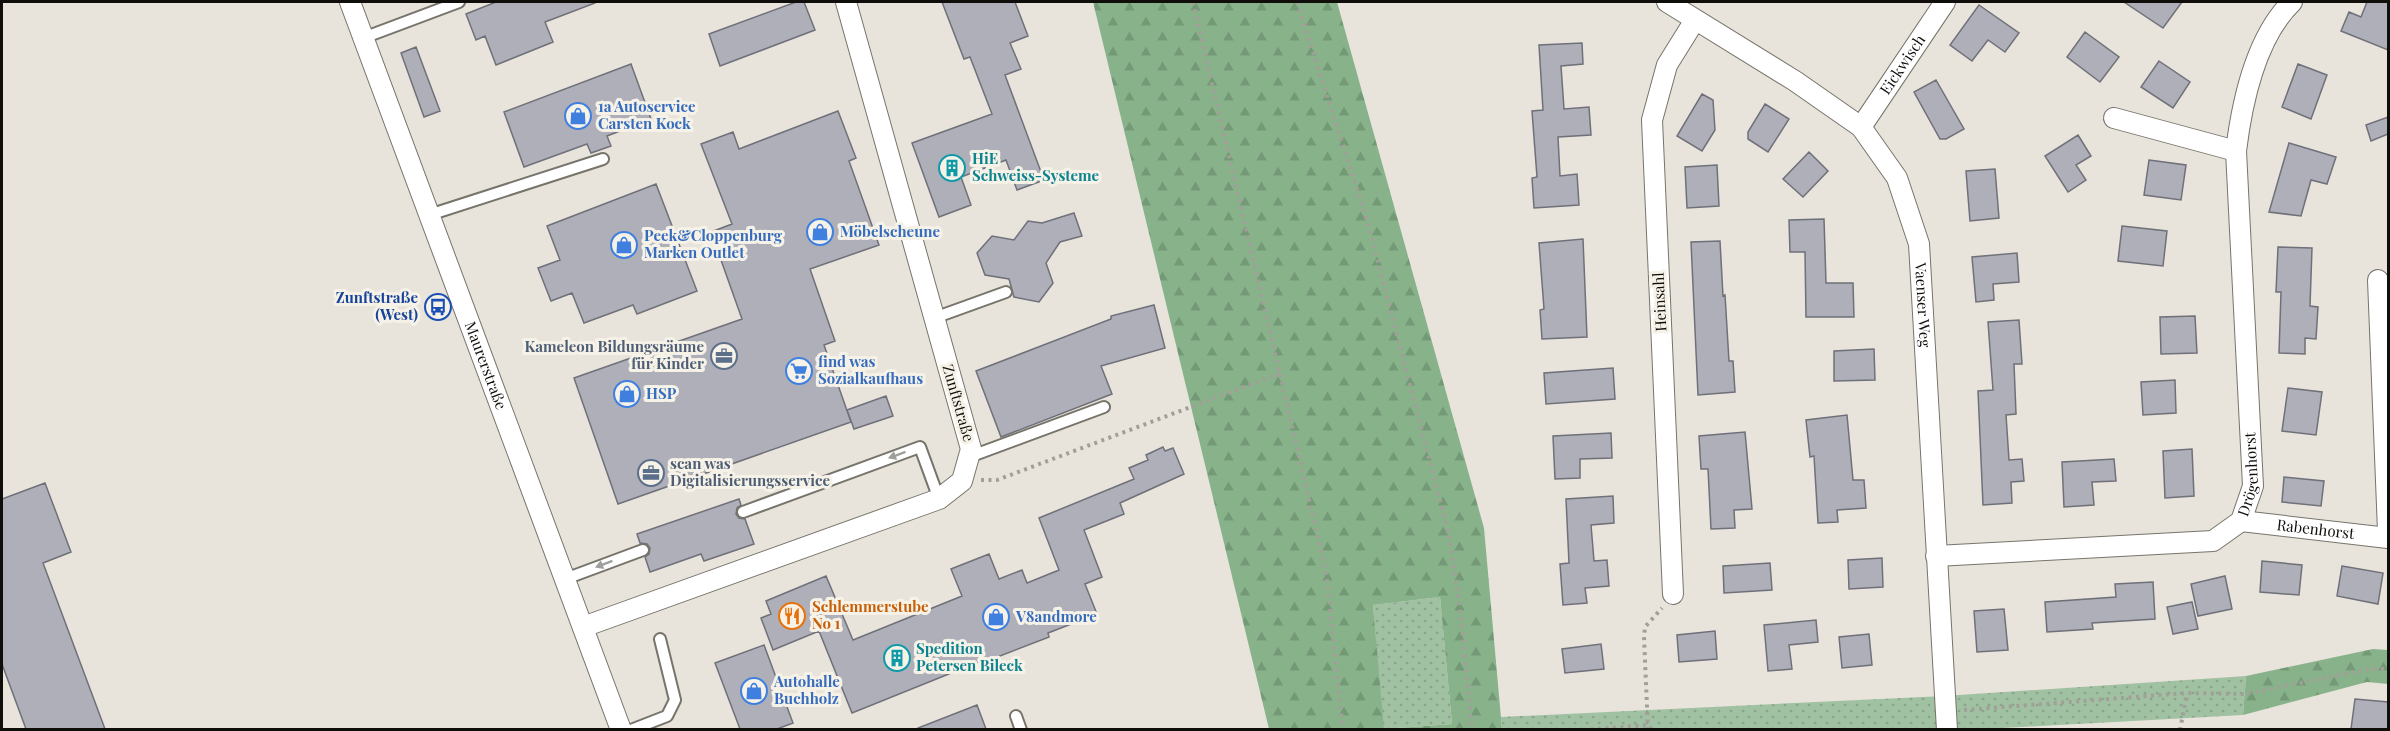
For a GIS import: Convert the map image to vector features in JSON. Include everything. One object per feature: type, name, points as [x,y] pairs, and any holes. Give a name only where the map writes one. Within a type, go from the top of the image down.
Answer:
[{"type":"street","name":"Maurerstraße","points":[[350,2],[621,729]]},
{"type":"street","name":"Zunftstraße","points":[[846,2],[971,449],[962,481]]},
{"type":"street","name":"Vaenser Weg","points":[[1667,2],[1795,81],[1861,127],[1897,178],[1919,244],[1946,721]]},
{"type":"street","name":"Eickwisch","points":[[1861,127],[1945,2]]},
{"type":"street","name":"Drögenhorst","points":[[1936,556],[2213,541],[2241,521],[2253,486],[2236,151],[2241,113],[2259,55],[2281,12],[2292,2]]},
{"type":"street","name":"Heinsahl","points":[[1673,594],[1652,120],[1667,65],[1695,20]]},
{"type":"street","points":[[2114,118],[2236,151]]},
{"type":"street","points":[[2378,280],[2388,531]]},
{"type":"street","points":[[583,627],[939,499],[962,481]]},
{"type":"street","name":"Rabenhorst","points":[[2241,521],[2388,538]]},
{"type":"lane","points":[[363,38],[459,2]]},
{"type":"lane","points":[[429,215],[603,159]]},
{"type":"lane","points":[[934,318],[1005,292]]},
{"type":"lane","points":[[969,457],[1104,407]]},
{"type":"lane","points":[[743,512],[920,447],[939,499]]},
{"type":"lane","points":[[565,579],[643,550]]},
{"type":"lane","points":[[631,729],[667,716],[675,700],[660,639]]},
{"type":"lane","points":[[1016,716],[1021,729]]},
{"type":"path","points":[[1194,2],[1326,572],[1343,729]]},
{"type":"path","points":[[1297,2],[1367,220],[1449,535],[1460,609],[1472,729]]},
{"type":"path","points":[[962,481],[996,480],[1281,373]]},
{"type":"path","points":[[1583,729],[1649,728],[1645,627],[1673,594]]},
{"type":"path","points":[[1946,721],[2187,693],[2244,694],[2370,669],[2388,669]]},
{"type":"path","points":[[2180,729],[2187,693]]},
{"type":"green space","points":[[1093,2],[1337,2],[1484,528],[1502,729],[1384,729],[1269,729]],"holes":[[[1440,597],[1452,724],[1384,729],[1373,605]]]},
{"type":"green space","points":[[1440,597],[1452,724],[1383,729],[1373,605]]},
{"type":"green space","points":[[2373,649],[2388,650],[2388,684],[2367,682],[2243,715],[2246,676]]},
{"type":"green space","points":[[2246,676],[2243,715],[1967,730],[1502,730],[1501,717],[1944,696]]},
{"type":"building","points":[[496,2],[595,3],[545,22],[553,42],[496,65],[485,36],[476,40],[466,14]]},
{"type":"building","points":[[796,2],[804,2],[815,30],[720,66],[709,34]]},
{"type":"building","points":[[942,2],[1015,2],[1028,36],[1010,43],[1021,69],[1005,75],[1044,180],[1017,190],[1006,160],[961,177],[971,205],[939,217],[912,143],[992,114],[970,57],[964,59]]},
{"type":"building","points":[[2124,2],[2182,2],[2163,28]]},
{"type":"building","points":[[2367,2],[2388,2],[2388,50],[2341,31],[2349,12],[2361,17]]},
{"type":"building","points":[[1979,5],[2019,33],[2005,52],[1988,40],[1972,61],[1950,45]]},
{"type":"building","points":[[2085,32],[2119,57],[2100,82],[2067,57]]},
{"type":"building","points":[[1582,43],[1583,64],[1561,66],[1564,109],[1589,107],[1591,135],[1558,137],[1560,176],[1577,174],[1579,205],[1534,208],[1532,178],[1537,177],[1532,111],[1543,110],[1539,45]]},
{"type":"building","points":[[416,47],[440,111],[424,117],[401,53]]},
{"type":"building","points":[[2159,61],[2190,82],[2173,108],[2141,87]]},
{"type":"building","points":[[631,64],[651,119],[607,136],[611,146],[591,153],[587,144],[524,167],[504,112]]},
{"type":"building","points":[[2298,64],[2327,75],[2311,119],[2282,107]]},
{"type":"building","points":[[1936,80],[1964,129],[1946,139],[1940,139],[1914,92]]},
{"type":"building","points":[[1702,94],[1713,100],[1715,130],[1702,151],[1677,136]]},
{"type":"building","points":[[1765,104],[1789,119],[1768,152],[1748,139],[1748,132]]},
{"type":"building","points":[[838,111],[856,158],[849,161],[879,245],[810,269],[835,341],[824,345],[851,422],[618,504],[574,378],[742,319],[711,232],[732,224],[701,144],[733,132],[739,149]]},
{"type":"building","points":[[2388,117],[2388,134],[2371,141],[2366,125]]},
{"type":"building","points":[[2078,135],[2091,156],[2076,165],[2086,180],[2068,192],[2045,156]]},
{"type":"building","points":[[2289,143],[2336,157],[2327,184],[2311,180],[2301,216],[2269,212]]},
{"type":"building","points":[[1809,152],[1828,171],[1803,197],[1783,179]]},
{"type":"building","points":[[2149,160],[2186,165],[2181,200],[2144,195]]},
{"type":"building","points":[[1717,165],[1719,206],[1687,208],[1685,167]]},
{"type":"building","points":[[1995,169],[1999,218],[1970,221],[1966,171]]},
{"type":"building","points":[[656,184],[697,291],[637,314],[633,305],[584,323],[572,293],[551,301],[538,268],[560,260],[547,226]]},
{"type":"building","points":[[1074,213],[1082,236],[1060,242],[1046,263],[1053,283],[1039,302],[1014,297],[1009,279],[985,275],[977,253],[992,236],[1014,240],[1028,221],[1042,223]]},
{"type":"building","points":[[1824,219],[1826,283],[1853,283],[1854,317],[1806,317],[1805,252],[1790,252],[1789,220]]},
{"type":"building","points":[[2122,226],[2167,231],[2163,266],[2118,261]]},
{"type":"building","points":[[1583,239],[1587,337],[1542,339],[1540,310],[1544,309],[1539,243]]},
{"type":"building","points":[[1720,241],[1729,361],[1733,361],[1735,392],[1698,395],[1691,242]]},
{"type":"building","points":[[2278,247],[2312,248],[2310,306],[2318,307],[2316,339],[2305,338],[2305,354],[2279,353],[2281,292],[2276,292]]},
{"type":"building","points":[[2017,253],[2019,282],[1993,284],[1994,300],[1976,302],[1972,257]]},
{"type":"building","points":[[1154,305],[1165,348],[1101,366],[1112,394],[1001,437],[976,371],[1111,319],[1111,316]]},
{"type":"building","points":[[2195,316],[2197,353],[2161,354],[2160,317]]},
{"type":"building","points":[[2019,320],[2022,364],[2014,364],[2016,414],[2006,415],[2009,460],[2022,459],[2024,481],[2011,482],[2012,503],[1983,505],[1978,391],[1993,390],[1988,322]]},
{"type":"building","points":[[1874,349],[1875,380],[1834,381],[1834,351]]},
{"type":"building","points":[[1613,368],[1615,399],[1546,404],[1544,373]]},
{"type":"building","points":[[2175,380],[2176,413],[2143,415],[2141,382]]},
{"type":"building","points":[[2288,388],[2322,392],[2316,435],[2282,431]]},
{"type":"building","points":[[886,396],[893,416],[854,429],[847,410]]},
{"type":"building","points":[[1847,415],[1853,480],[1864,480],[1866,508],[1837,510],[1838,522],[1818,523],[1814,456],[1810,457],[1806,420]]},
{"type":"building","points":[[1745,432],[1752,509],[1734,510],[1735,528],[1711,529],[1708,469],[1701,469],[1699,436]]},
{"type":"building","points":[[1611,433],[1612,458],[1580,459],[1580,478],[1555,479],[1553,436]]},
{"type":"building","points":[[1163,447],[1165,451],[1173,448],[1184,474],[1120,503],[1124,514],[1084,530],[1102,577],[1085,584],[1097,614],[1048,633],[1049,637],[987,661],[986,659],[852,713],[819,631],[773,650],[761,618],[771,614],[766,601],[826,576],[853,640],[962,596],[951,569],[989,554],[999,579],[1022,570],[1027,583],[1059,570],[1039,518],[1134,479],[1129,468],[1148,460],[1146,455]]},
{"type":"building","points":[[2192,449],[2194,496],[2165,498],[2163,451]]},
{"type":"building","points":[[2114,459],[2116,481],[2092,482],[2094,505],[2064,507],[2062,462]]},
{"type":"building","points":[[2284,477],[2324,481],[2321,506],[2282,502]]},
{"type":"building","points":[[45,483],[71,552],[43,563],[105,729],[26,729],[2,664],[2,499]]},
{"type":"building","points":[[1613,496],[1614,523],[1591,525],[1594,561],[1607,560],[1609,586],[1585,588],[1587,603],[1563,605],[1560,564],[1569,563],[1566,499]]},
{"type":"building","points":[[739,499],[741,505],[737,508],[736,514],[739,518],[745,519],[754,544],[704,561],[701,554],[650,572],[645,557],[649,554],[650,548],[647,544],[640,543],[637,534]]},
{"type":"building","points":[[1882,558],[1883,587],[1849,589],[1848,560]]},
{"type":"building","points":[[2262,561],[2302,565],[2299,595],[2260,592]]},
{"type":"building","points":[[1770,563],[1772,590],[1724,593],[1723,566]]},
{"type":"building","points":[[2342,566],[2383,573],[2378,604],[2337,596]]},
{"type":"building","points":[[2225,576],[2232,609],[2198,616],[2191,584]]},
{"type":"building","points":[[2153,582],[2155,619],[2092,623],[2093,629],[2047,632],[2045,602],[2116,597],[2115,584]]},
{"type":"building","points":[[2192,602],[2198,629],[2173,634],[2167,607]]},
{"type":"building","points":[[2004,609],[2008,650],[1977,652],[1974,611]]},
{"type":"building","points":[[1816,620],[1818,642],[1789,645],[1792,669],[1768,671],[1764,625]]},
{"type":"building","points":[[1715,631],[1717,659],[1679,662],[1677,635]]},
{"type":"building","points":[[1869,634],[1872,665],[1842,668],[1839,637]]},
{"type":"building","points":[[1601,644],[1604,669],[1565,673],[1562,649]]},
{"type":"building","points":[[764,645],[793,723],[777,729],[740,729],[715,663]]},
{"type":"building","points":[[2355,699],[2388,702],[2388,729],[2351,729]]},
{"type":"building","points":[[977,705],[986,729],[918,729],[918,728]]},
{"type":"place","name":"1a Autoservice Carsten Kock","points":[[578,116]]},
{"type":"place","name":"HiE Schweiss-Systeme","points":[[952,168]]},
{"type":"place","name":"Möbelscheune","points":[[820,232]]},
{"type":"place","name":"Peek&Cloppenburg Marken Outlet","points":[[624,245]]},
{"type":"place","name":"Zunftstraße (West)","points":[[438,307]]},
{"type":"place","name":"Kameleon Bildungsräume für Kinder","points":[[724,356]]},
{"type":"place","name":"find was Sozialkaufhaus","points":[[799,371]]},
{"type":"place","name":"HSP","points":[[627,394]]},
{"type":"place","name":"scan was Digitalisierungsservice","points":[[651,473]]},
{"type":"place","name":"Schlemmerstube No 1","points":[[792,616]]},
{"type":"place","name":"V8andmore","points":[[996,617]]},
{"type":"place","name":"Spedition Petersen Bileck","points":[[897,658]]},
{"type":"place","name":"Autohalle Buchholz","points":[[754,691]]}]
